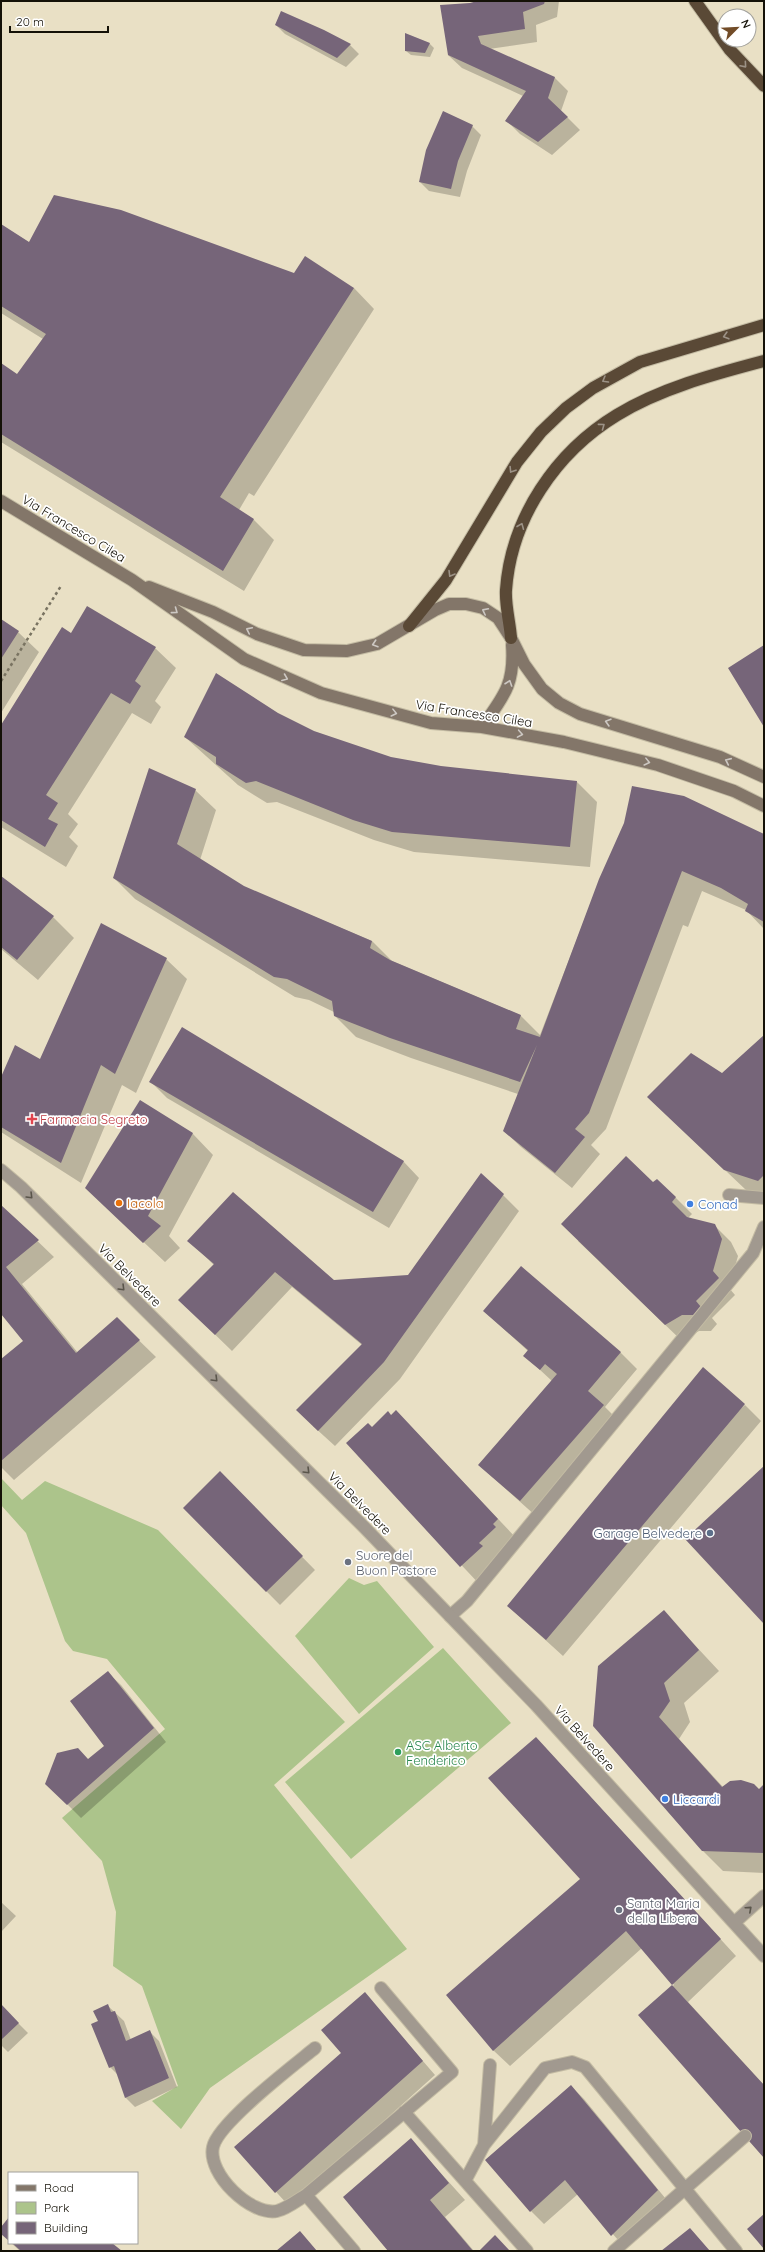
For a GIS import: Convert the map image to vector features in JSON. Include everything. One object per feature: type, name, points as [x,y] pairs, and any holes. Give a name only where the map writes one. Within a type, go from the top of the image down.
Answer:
[{"type":"highway","points":[[695,1],[730,50],[764,86]]},
{"type":"highway","points":[[409,626],[446,580],[517,462],[541,432],[566,408],[593,388],[640,362],[764,325]]},
{"type":"highway","points":[[511,638],[506,591],[510,563],[518,534],[527,511],[544,484],[564,459],[587,437],[617,415],[656,396],[764,361]]},
{"type":"main road","name":"Via Francesco Cilea","points":[[1,501],[132,580],[244,659],[272,673],[321,693],[431,723],[482,728],[564,742],[658,765],[734,791],[764,806]]},
{"type":"main road","name":"Via Francesco Cilea","points":[[132,580],[213,612],[257,634],[304,650],[347,651],[377,644],[434,610],[449,604],[466,604],[483,608],[498,618],[511,638]]},
{"type":"main road","points":[[482,728],[504,696],[511,680],[513,659],[511,638]]},
{"type":"main road","points":[[511,638],[524,664],[542,689],[559,703],[580,714],[720,757],[764,777]]},
{"type":"street","name":"Via Belvedere","points":[[1,1170],[21,1187],[364,1527],[536,1705],[764,1956]]},
{"type":"street","points":[[729,1195],[764,1198]]},
{"type":"street","points":[[450,1616],[470,1596],[753,1253],[764,1227]]},
{"type":"street","points":[[734,1922],[764,1896]]},
{"type":"street","points":[[315,2048],[223,2129],[213,2147],[216,2172],[234,2192],[254,2207],[277,2211],[306,2195],[452,2072],[381,1988]]},
{"type":"street","points":[[465,2181],[484,2145],[545,2068],[572,2062],[585,2067],[736,2251]]},
{"type":"street","points":[[484,2145],[490,2065]]},
{"type":"street","points":[[404,2112],[527,2251]]},
{"type":"street","points":[[614,2251],[745,2136]]},
{"type":"street","points":[[306,2195],[354,2251]]},
{"type":"path","points":[[1,681],[61,586]]},
{"type":"green space","points":[[1,1478],[22,1500],[45,1481],[158,1530],[345,1722],[274,1785],[407,1949],[210,2088],[181,2129],[152,2101],[178,2086],[142,1986],[113,1966],[116,1912],[102,1861],[62,1818],[165,1729],[107,1659],[73,1651],[65,1641],[26,1533],[1,1505]]},
{"type":"green space","points":[[349,1578],[364,1585],[377,1581],[434,1647],[359,1714],[295,1636]]},
{"type":"green space","name":"ASC Alberto Fenderico","points":[[443,1648],[511,1723],[351,1859],[285,1782]]},
{"type":"building","points":[[477,1],[545,1],[544,4],[523,12],[525,29],[478,36],[481,44],[555,77],[548,98],[568,117],[538,142],[505,121],[526,91],[448,55],[440,5],[470,3]]},
{"type":"building","points":[[281,11],[351,44],[337,58],[275,25]]},
{"type":"building","points":[[405,33],[430,43],[425,53],[405,51]]},
{"type":"building","points":[[443,111],[473,125],[458,161],[451,189],[419,182],[426,150]]},
{"type":"building","points":[[54,195],[121,210],[294,273],[305,256],[354,288],[220,497],[254,519],[223,571],[1,434],[1,363],[17,374],[46,334],[1,306],[1,224],[29,242]]},
{"type":"building","points":[[87,606],[156,647],[135,681],[141,686],[130,704],[111,693],[46,795],[58,803],[48,819],[58,824],[45,847],[1,820],[1,725],[62,627],[71,633]]},
{"type":"building","points":[[1,619],[19,631],[1,659]]},
{"type":"building","points":[[764,645],[764,727],[728,668]]},
{"type":"building","points":[[216,673],[278,713],[314,731],[391,757],[441,766],[577,781],[570,847],[392,832],[353,820],[256,781],[246,783],[216,764],[216,757],[184,737]]},
{"type":"building","points":[[149,768],[196,789],[177,844],[244,886],[372,941],[370,948],[390,960],[521,1015],[516,1029],[540,1037],[599,879],[624,823],[632,786],[684,796],[764,834],[764,922],[745,911],[748,904],[721,888],[682,871],[589,1113],[575,1129],[585,1137],[555,1173],[503,1131],[537,1045],[520,1082],[390,1038],[334,1016],[332,1001],[287,979],[274,977],[113,878]]},
{"type":"building","points":[[1,876],[54,916],[17,960],[1,947]]},
{"type":"building","points":[[101,923],[167,958],[115,1074],[101,1065],[61,1163],[1,1127],[1,1077],[15,1045],[40,1059]]},
{"type":"building","points":[[182,1027],[404,1161],[373,1212],[149,1082]]},
{"type":"building","points":[[764,1035],[764,1175],[758,1181],[724,1170],[647,1097],[691,1053],[722,1073]]},
{"type":"building","points":[[140,1100],[193,1133],[148,1216],[161,1226],[143,1243],[85,1188]]},
{"type":"building","points":[[626,1156],[653,1182],[657,1179],[676,1197],[672,1202],[687,1217],[715,1224],[722,1239],[713,1271],[719,1278],[696,1301],[701,1307],[694,1315],[682,1315],[665,1325],[561,1224]]},
{"type":"building","points":[[481,1173],[504,1194],[384,1362],[318,1431],[296,1410],[362,1344],[275,1272],[215,1335],[178,1300],[214,1264],[187,1241],[233,1192],[334,1280],[408,1275]]},
{"type":"building","points":[[1,1205],[39,1240],[6,1267],[76,1353],[117,1317],[140,1340],[1,1461],[1,1359],[23,1341],[1,1314]]},
{"type":"building","points":[[521,1266],[621,1352],[588,1391],[604,1405],[520,1501],[478,1465],[557,1374],[545,1364],[540,1370],[523,1356],[528,1350],[483,1311]]},
{"type":"building","points":[[703,1367],[745,1404],[546,1640],[507,1606]]},
{"type":"building","points":[[396,1410],[498,1519],[493,1524],[496,1527],[479,1543],[483,1546],[460,1567],[346,1443],[368,1423],[372,1427],[388,1411],[391,1415]]},
{"type":"building","points":[[764,1466],[764,1624],[685,1539]]},
{"type":"building","points":[[220,1471],[303,1556],[266,1592],[183,1508]]},
{"type":"building","points":[[664,1610],[699,1650],[664,1683],[670,1701],[659,1717],[722,1787],[730,1781],[741,1780],[754,1784],[759,1789],[764,1784],[764,1853],[702,1851],[593,1726],[598,1666]]},
{"type":"building","points":[[108,1671],[154,1728],[67,1805],[45,1784],[57,1753],[78,1748],[88,1759],[104,1746],[70,1701]]},
{"type":"building","name":"Santa Maria della Libera","points":[[536,1737],[721,1939],[672,1985],[626,1931],[493,2051],[446,1995],[580,1879],[488,1778]]},
{"type":"building","points":[[672,1985],[764,2085],[764,2158],[638,2015]]},
{"type":"building","points":[[365,1992],[423,2061],[275,2193],[234,2147],[341,2053],[321,2030]]},
{"type":"building","points":[[1,2004],[19,2023],[1,2040]]},
{"type":"building","points":[[108,2004],[111,2012],[115,2011],[126,2041],[150,2030],[169,2078],[125,2098],[114,2066],[109,2068],[91,2024],[98,2021],[93,2011]]},
{"type":"building","points":[[571,2085],[658,2190],[611,2236],[565,2180],[530,2212],[485,2160]]},
{"type":"building","points":[[411,2138],[449,2183],[430,2200],[473,2251],[388,2251],[343,2197]]},
{"type":"building","points":[[764,2214],[764,2249],[747,2229]]},
{"type":"building","points":[[8,2218],[8,2240],[1,2234],[1,2227]]},
{"type":"building","points":[[690,2228],[710,2251],[661,2251]]},
{"type":"building","points":[[300,2231],[317,2251],[276,2251]]},
{"type":"building","points":[[495,2235],[510,2251],[479,2251]]},
{"type":"building","points":[[13,2244],[113,2244],[122,2251],[21,2251]]},
{"type":"place","name":"Farmacia Segreto","points":[[32,1119]]},
{"type":"place","name":"Iacola","points":[[119,1203]]},
{"type":"place","name":"Conad","points":[[690,1204]]},
{"type":"place","name":"Garage Belvedere","points":[[710,1533]]},
{"type":"place","name":"Suore del Buon Pastore","points":[[348,1562]]},
{"type":"place","name":"ASC Alberto Fenderico","points":[[398,1752]]},
{"type":"place","name":"Liccardi","points":[[665,1799]]},
{"type":"place","name":"Santa Maria della Libera","points":[[619,1910]]}]
